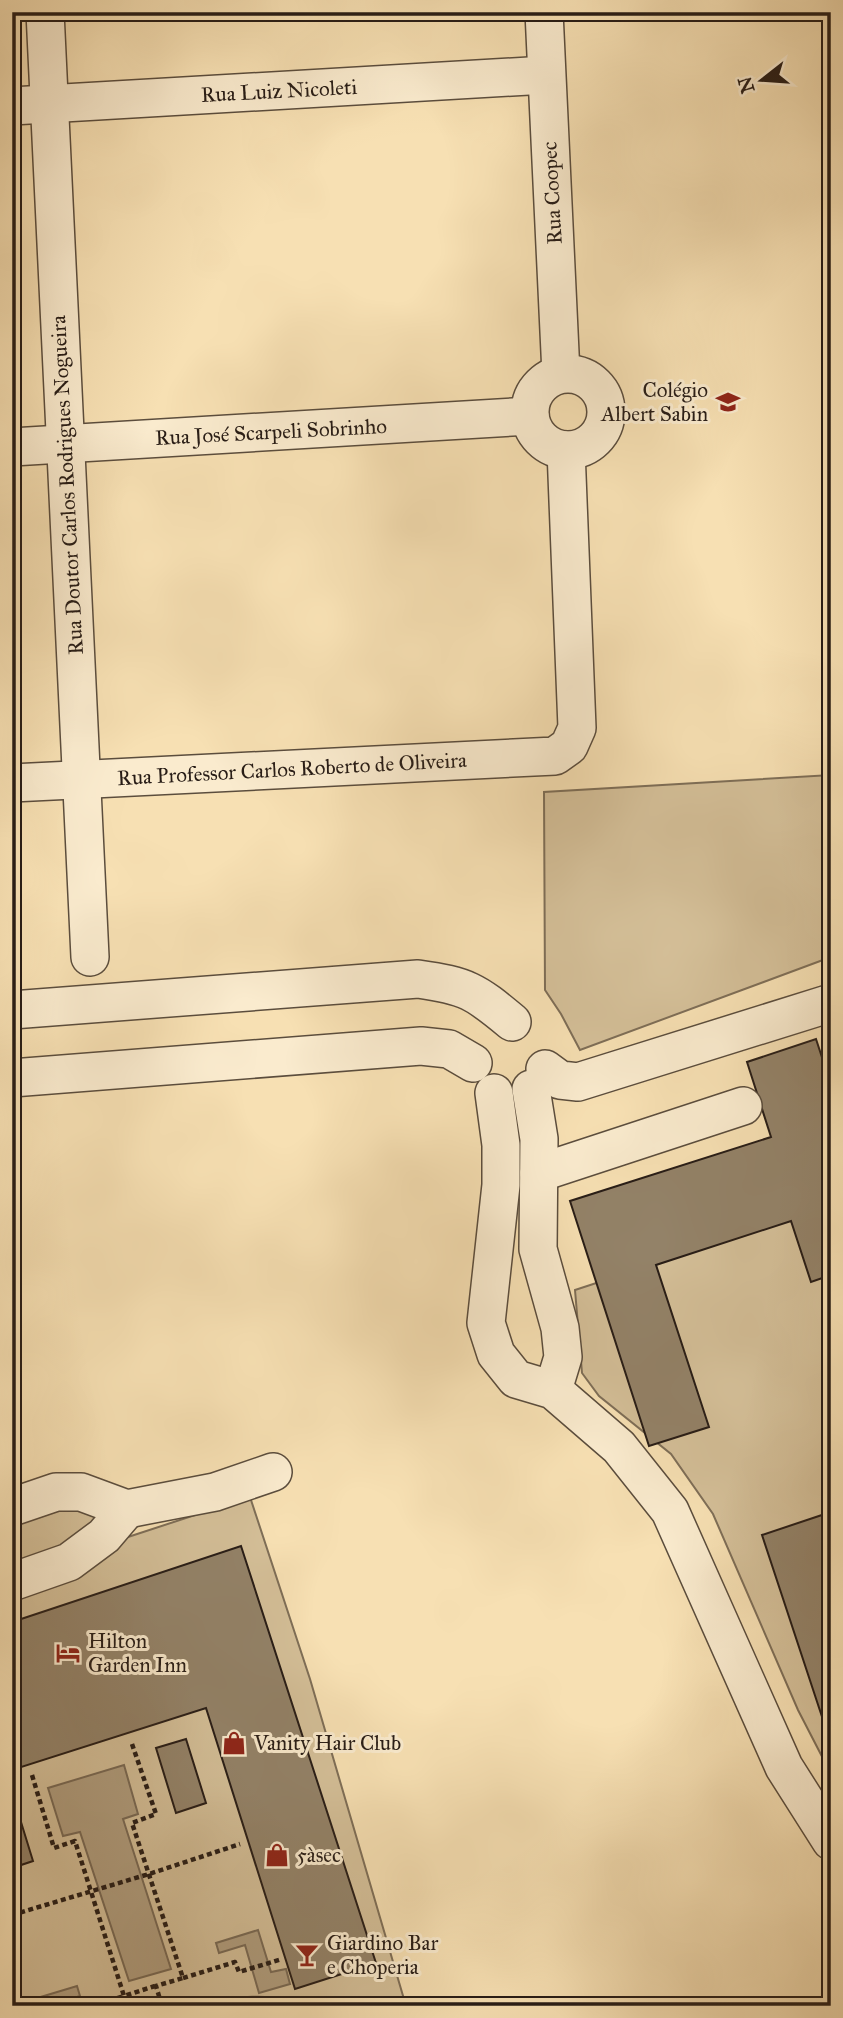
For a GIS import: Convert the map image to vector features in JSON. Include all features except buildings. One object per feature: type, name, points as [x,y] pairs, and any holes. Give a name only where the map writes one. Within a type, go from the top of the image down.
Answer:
[{"type":"street","name":"Rua Doutor Carlos Rodrigues Nogueira","points":[[45,12],[90,957]]},
{"type":"street","name":"Rua Coopec","points":[[544,12],[561,374]]},
{"type":"street","name":"Rua Luiz Nicoleti","points":[[12,106],[546,75]]},
{"type":"street","points":[[561,374],[577,374],[592,382],[602,394],[606,410],[604,426],[595,439],[582,448],[555,448],[538,436],[530,416],[531,402],[537,389],[548,379],[561,374]]},
{"type":"street","name":"Rua José Scarpeli Sobrinho","points":[[12,447],[530,416]]},
{"type":"street","name":"Rua Professor Carlos Roberto de Oliveira","points":[[12,783],[555,756],[569,746],[577,728],[566,450]]},
{"type":"street","points":[[12,1010],[418,979],[456,984],[482,997],[512,1023]]},
{"type":"street","points":[[553,1390],[563,1357],[560,1328],[538,1249],[538,1079],[546,1056],[535,1033],[524,1026],[500,1024],[488,1029],[479,1038],[473,1063],[476,1075],[483,1085],[494,1093],[519,1095],[538,1079],[578,1082],[831,1003]]},
{"type":"street","points":[[12,1078],[421,1046],[449,1049],[473,1063]]},
{"type":"street","points":[[494,1093],[501,1145],[501,1185],[486,1323],[496,1354],[516,1379],[553,1390],[620,1447],[670,1511],[784,1767],[831,1842]]},
{"type":"street","points":[[539,1172],[743,1106]]},
{"type":"street","points":[[12,1507],[56,1492],[81,1492],[127,1509],[215,1492],[273,1472]]},
{"type":"street","points":[[12,1582],[69,1562],[104,1536],[127,1509]]},
{"type":"path","points":[[132,1744],[156,1814],[132,1823],[183,1978]]},
{"type":"path","points":[[32,1775],[54,1848],[75,1841],[124,1996]]},
{"type":"path","points":[[12,1915],[240,1844]]},
{"type":"path","points":[[93,2006],[234,1962],[239,1972],[282,1959]]},
{"type":"path","points":[[156,1986],[162,2006]]},
{"type":"shaded area","points":[[831,775],[831,957],[580,1050],[545,990],[544,792]]},
{"type":"shaded area","points":[[831,1206],[831,1774],[798,1710],[713,1514],[671,1454],[599,1396],[582,1373],[575,1290]]},
{"type":"shaded area","points":[[250,1497],[310,1679],[406,2006],[12,2006],[12,1593],[125,1538]]},
{"type":"shaded area","points":[[89,1503],[97,1518],[80,1541],[12,1569],[12,1517]]},
{"type":"shaded area","points":[[124,1765],[138,1814],[123,1819],[171,1969],[129,1981],[80,1832],[63,1836],[48,1788]]},
{"type":"shaded area","points":[[258,1930],[271,1972],[286,1969],[290,1984],[259,1993],[245,1945],[219,1953],[216,1943]]},
{"type":"shaded area","points":[[77,1986],[80,1996],[55,2006],[36,2006],[34,1999]]},
{"type":"shaded area","points":[[245,1997],[271,1998],[284,2006],[230,2006]]},
{"type":"place","name":"Colégio Albert Sabin","points":[[728,402]]},
{"type":"place","name":"Hilton Garden Inn","points":[[68,1653]]},
{"type":"place","name":"Vanity Hair Club","points":[[234,1743]]},
{"type":"place","name":"5àsec","points":[[277,1855]]},
{"type":"place","name":"Giardino Bar e Choperia","points":[[307,1955]]}]
